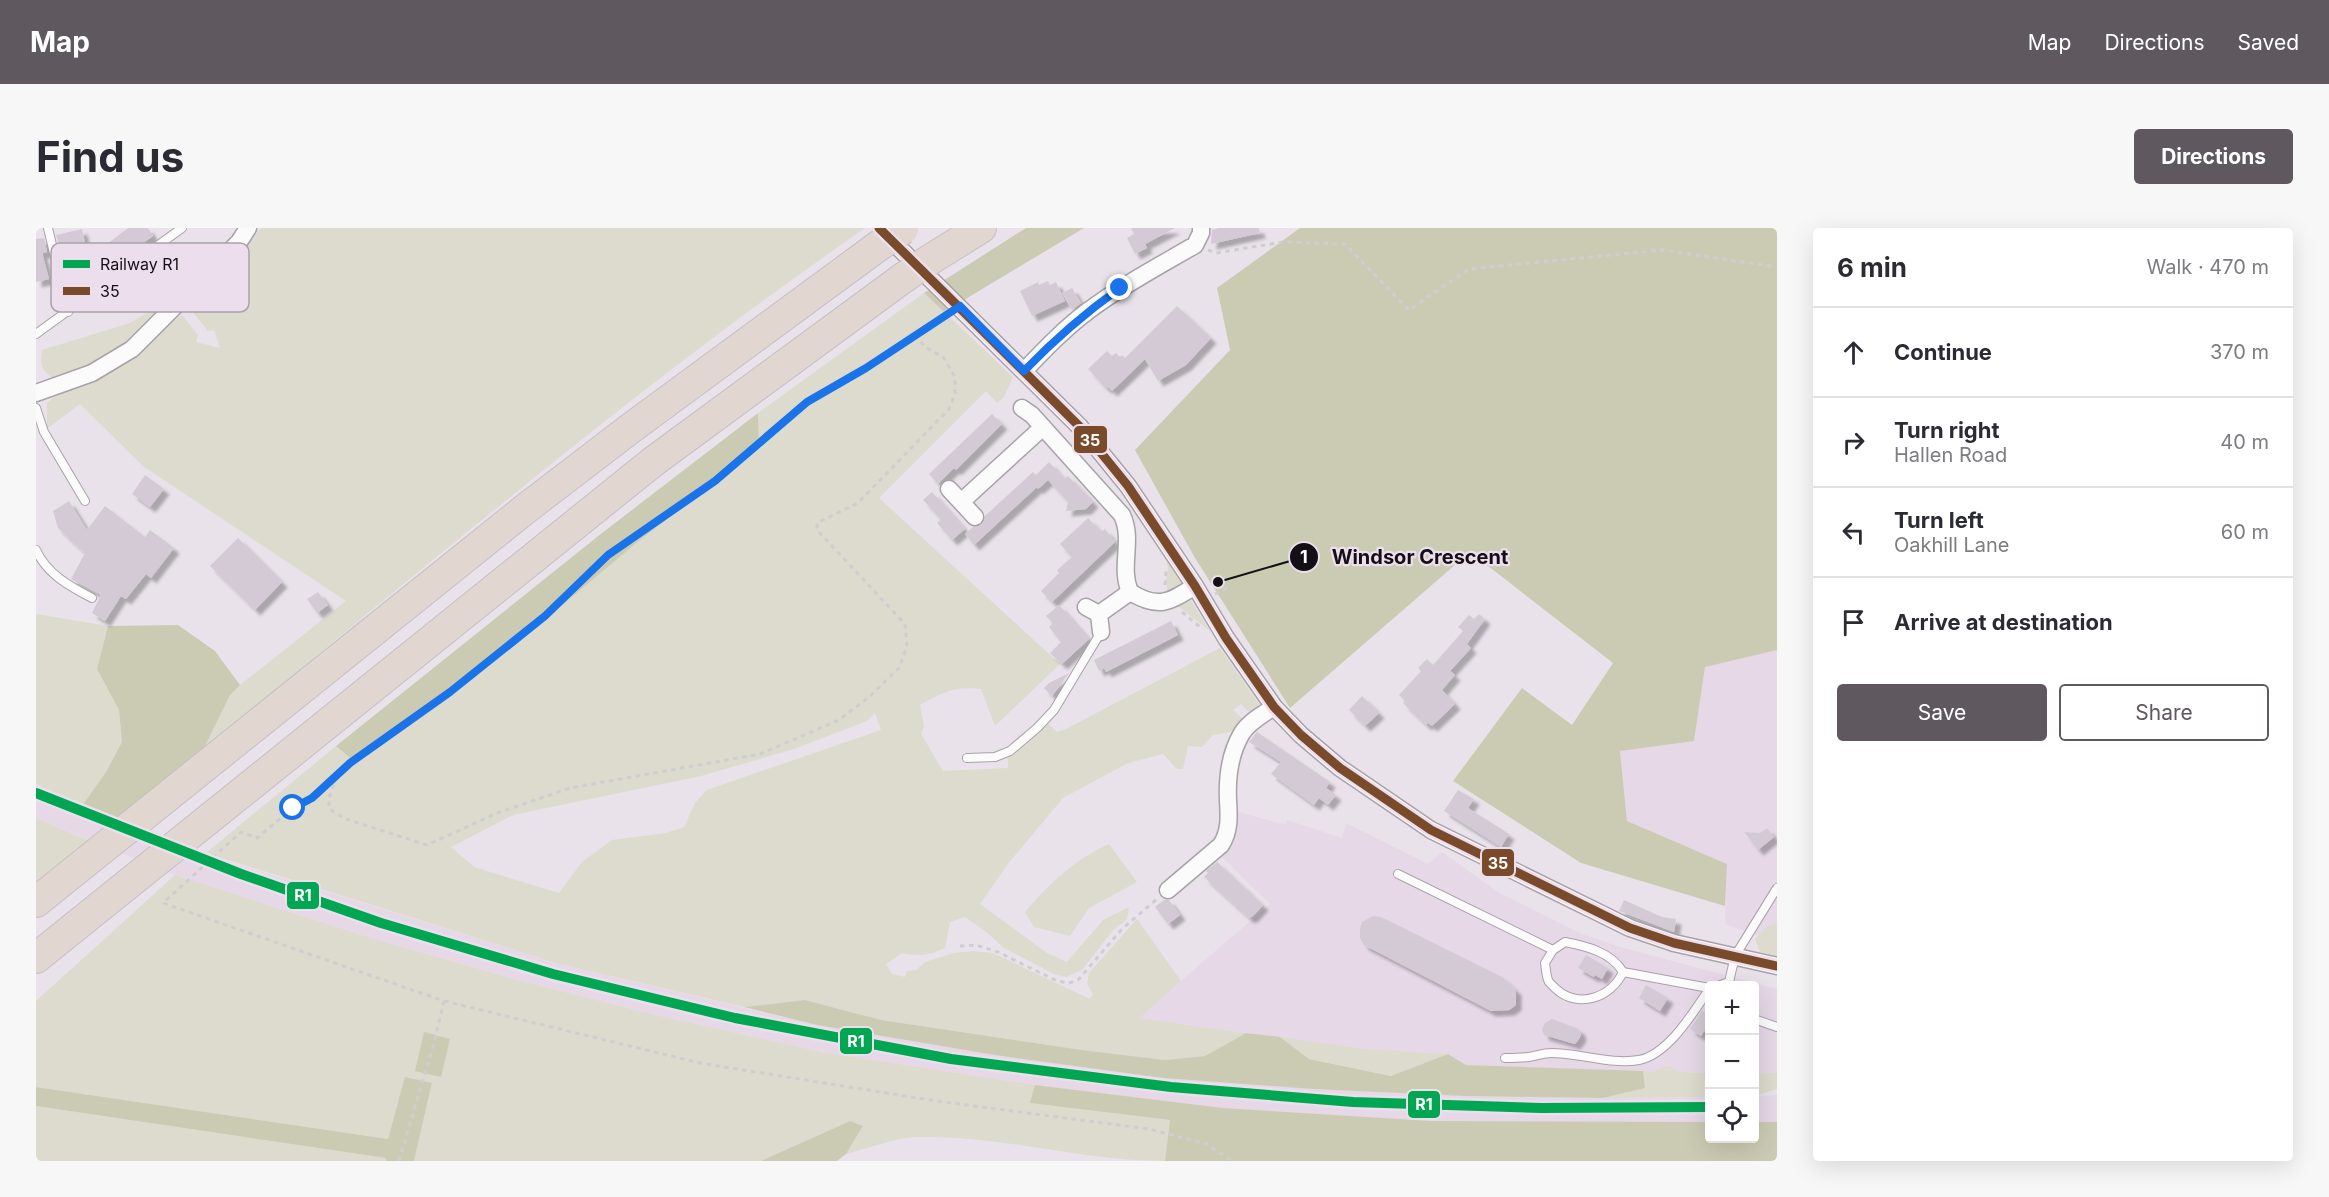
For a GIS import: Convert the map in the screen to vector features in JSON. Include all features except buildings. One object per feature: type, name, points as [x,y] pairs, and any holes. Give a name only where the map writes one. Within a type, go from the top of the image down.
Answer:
[{"type":"highway","points":[[36,902],[524,510],[878,238],[904,228]]},
{"type":"highway","points":[[36,958],[654,461],[903,278],[981,228]]},
{"type":"street","points":[[238,243],[248,228]]},
{"type":"street","points":[[1024,371],[1056,338],[1087,311],[1120,288],[1195,245],[1201,228]]},
{"type":"street","points":[[878,238],[960,306],[1080,427],[1128,486],[1195,586],[1226,639],[1274,706],[1301,735],[1340,768],[1431,831],[1630,928],[1674,943],[1777,966]]},
{"type":"street","points":[[36,393],[92,373],[132,349],[169,312]]},
{"type":"street","points":[[1022,408],[1043,427],[1122,515],[1128,533],[1125,575],[1130,592],[1155,604],[1182,594],[1195,586]]},
{"type":"street","points":[[961,502],[1043,427]]},
{"type":"street","points":[[949,489],[975,517]]},
{"type":"street","points":[[1101,632],[1092,610],[1130,592]]},
{"type":"street","points":[[1168,890],[1221,845],[1226,837],[1228,827],[1227,783],[1237,745],[1243,732],[1274,706]]},
{"type":"lane","points":[[48,228],[52,243]]},
{"type":"lane","points":[[162,243],[182,228]]},
{"type":"lane","points":[[36,333],[68,312]]},
{"type":"lane","points":[[36,408],[44,432],[85,501]]},
{"type":"lane","points":[[36,550],[51,572],[67,585],[92,598]]},
{"type":"lane","points":[[967,758],[995,757],[1010,751],[1037,728],[1054,710],[1101,632]]},
{"type":"lane","points":[[1398,874],[1552,950]]},
{"type":"lane","points":[[1731,981],[1735,956],[1777,888]]},
{"type":"lane","points":[[1623,972],[1609,990],[1594,998],[1577,1000],[1562,994],[1549,982],[1545,963],[1552,950],[1564,942],[1582,945],[1617,962],[1623,972],[1705,987]]},
{"type":"lane","points":[[1505,1058],[1529,1057],[1549,1052],[1613,1059],[1640,1059],[1655,1052],[1672,1039],[1692,1015],[1705,994]]},
{"type":"lane","points":[[1759,1020],[1777,1027]]},
{"type":"path","points":[[1195,245],[1216,252],[1283,242],[1345,244],[1409,310],[1469,269],[1662,250],[1777,267]]},
{"type":"path","points":[[960,306],[866,368],[807,402],[715,481],[608,555],[545,616],[459,686],[350,763],[312,798],[293,808],[258,838],[241,832],[163,903],[444,1000],[700,1063],[936,1101],[1149,1129],[1207,1144],[1232,1161]]},
{"type":"path","points":[[338,775],[329,798],[329,809],[346,819],[427,845],[497,813],[570,788],[760,754],[839,720],[869,697],[899,668],[907,647],[905,624],[817,530],[817,523],[858,503],[949,409],[956,393],[956,377],[943,357],[925,347],[916,335]]},
{"type":"path","points":[[960,946],[976,945],[998,952],[1057,981],[1069,983],[1078,980],[1122,929],[1168,890]]},
{"type":"path","points":[[399,1161],[434,1043],[444,1000]]},
{"type":"shaded area","points":[[261,228],[865,228],[779,289],[612,416],[204,748],[230,695],[346,601],[144,467],[80,404],[47,429],[47,403],[64,392],[125,362],[182,315],[198,335],[196,342],[220,348],[214,330],[208,331],[193,312],[249,312],[249,243]]},
{"type":"shaded area","points":[[924,293],[1013,377],[1004,397],[997,403],[986,391],[879,498],[1060,664],[995,726],[981,689],[963,688],[949,691],[920,705],[924,726],[921,734],[943,771],[1008,768],[1008,757],[1012,756],[1048,723],[1057,732],[1066,729],[1220,648],[1259,704],[1254,712],[1248,711],[1241,704],[1233,710],[1243,719],[1235,731],[1213,735],[1202,747],[1188,746],[1183,769],[1177,769],[1163,754],[1128,763],[1063,798],[1007,865],[980,904],[1047,953],[1067,962],[1103,920],[1129,907],[1127,919],[1114,929],[1082,970],[1066,977],[1054,974],[1004,948],[965,917],[950,922],[945,948],[924,955],[902,953],[886,964],[892,974],[905,977],[907,971],[916,970],[925,962],[954,953],[973,951],[993,953],[1090,999],[1093,994],[1087,984],[1089,973],[1137,919],[1181,981],[1139,1018],[1246,1033],[1205,1056],[1165,1060],[881,1020],[805,1000],[744,1007],[560,964],[206,853],[336,746],[357,763],[520,641],[635,544],[759,448],[758,413]],"holes":[[[875,713],[881,730],[707,790],[695,803],[684,827],[666,833],[612,840],[582,862],[559,893],[474,867],[451,847],[513,815],[701,776],[794,749],[867,721]]]},
{"type":"shaded area","points":[[148,312],[159,312],[137,333],[104,357],[55,379],[44,370],[41,360],[42,350],[130,323]]},
{"type":"shaded area","points":[[1164,543],[1190,583],[1168,593],[1166,580],[1168,570]]},
{"type":"shaded area","points":[[1188,596],[1210,631],[1175,604]]},
{"type":"shaded area","points":[[36,614],[108,626],[97,669],[119,710],[122,742],[106,772],[82,806],[36,784]]},
{"type":"shaded area","points":[[1777,650],[1777,942],[1725,924],[1727,864],[1627,821],[1620,750],[1694,741],[1705,666]]},
{"type":"shaded area","points":[[36,784],[82,806],[218,858],[560,964],[817,1025],[995,1055],[1163,1078],[1313,1089],[1465,1096],[1705,1097],[1705,1122],[1432,1121],[1223,1108],[1035,1085],[821,1052],[655,1015],[517,980],[371,938],[175,875],[36,818]]},
{"type":"shaded area","points":[[1236,811],[1274,822],[1286,824],[1287,820],[1342,838],[1346,823],[1428,864],[1442,852],[1498,892],[1582,934],[1620,947],[1747,981],[1705,981],[1705,1073],[1680,1072],[1671,1067],[1652,1072],[1466,1065],[1448,1054],[1365,1049],[1138,1018],[1270,904],[1219,854],[1232,842],[1237,830]]},
{"type":"shaded area","points":[[36,818],[90,841],[36,883]]},
{"type":"shaded area","points":[[1109,844],[1137,882],[1089,908],[1070,936],[1034,927],[1025,912],[1034,902],[1074,865]]},
{"type":"shaded area","points":[[175,875],[371,938],[517,980],[655,1015],[821,1052],[1035,1085],[1031,1103],[1170,1120],[1165,1161],[1103,1157],[948,1137],[917,1137],[891,1141],[846,1154],[863,1126],[850,1121],[761,1161],[414,1161],[432,1084],[406,1077],[388,1139],[36,1087],[36,1001]]},
{"type":"shaded area","points":[[1777,925],[1777,956],[1760,952],[1755,939],[1766,927]]},
{"type":"shaded area","points":[[1759,984],[1777,989],[1777,1072],[1759,1074]]},
{"type":"shaded area","points":[[1280,1037],[1365,1049],[1448,1054],[1392,1076],[1309,1059]]},
{"type":"shaded area","points":[[1671,1067],[1680,1072],[1705,1073],[1705,1097],[1603,1098],[1645,1088],[1643,1071],[1652,1072]]},
{"type":"shaded area","points":[[1777,1072],[1777,1089],[1759,1095],[1759,1074]]},
{"type":"shaded area","points":[[1777,1095],[1777,1122],[1759,1122],[1759,1096]]},
{"type":"shaded area","points":[[36,1106],[386,1158],[386,1161],[36,1161]]},
{"type":"green space","points":[[1026,228],[1084,228],[944,312],[924,293]]},
{"type":"green space","points":[[1300,228],[1777,228],[1777,650],[1705,667],[1694,741],[1620,751],[1627,821],[1727,864],[1725,906],[1581,863],[1453,781],[1522,688],[1572,725],[1613,663],[1470,552],[1290,708],[1195,558],[1135,450],[1230,350],[1217,288]]},
{"type":"green space","points":[[758,413],[759,448],[635,544],[520,641],[356,763],[336,746],[602,533]]},
{"type":"green space","points":[[178,625],[215,651],[240,685],[230,695],[204,748],[116,819],[82,806],[106,772],[122,742],[119,710],[97,669],[108,626]]},
{"type":"green space","points":[[805,1000],[881,1020],[1165,1060],[1205,1056],[1246,1033],[1280,1037],[1309,1059],[1391,1076],[1448,1054],[1466,1065],[1643,1071],[1645,1088],[1603,1098],[1465,1096],[1313,1089],[1163,1078],[995,1055],[817,1025],[744,1007]]},
{"type":"green space","points":[[424,1032],[450,1039],[441,1077],[415,1071]]},
{"type":"green space","points":[[405,1077],[432,1083],[414,1161],[386,1161],[386,1158],[36,1106],[36,1087],[388,1139]]},
{"type":"green space","points":[[1035,1085],[1223,1108],[1432,1121],[1705,1122],[1705,1143],[1759,1143],[1759,1122],[1777,1122],[1777,1161],[1165,1161],[1170,1120],[1030,1103]]},
{"type":"green space","points":[[850,1121],[863,1126],[846,1154],[837,1161],[761,1161]]},
{"type":"rail line","name":"R1","points":[[36,793],[241,874],[381,923],[553,974],[735,1018],[951,1059],[1171,1087],[1353,1102],[1541,1108],[1705,1107]]},
{"type":"transit line","name":"35","points":[[879,228],[1080,427],[1128,486],[1195,586],[1226,638],[1274,707],[1301,735],[1340,768],[1431,830],[1630,928],[1674,943],[1777,966]]},
{"type":"place","name":"Windsor Crescent","points":[[1218,582]]},
{"type":"route","points":[[293,808],[312,798],[350,763],[450,692],[545,616],[608,555],[715,481],[807,402],[866,368],[960,306],[1024,371],[1056,338],[1087,311],[1120,288]]}]
